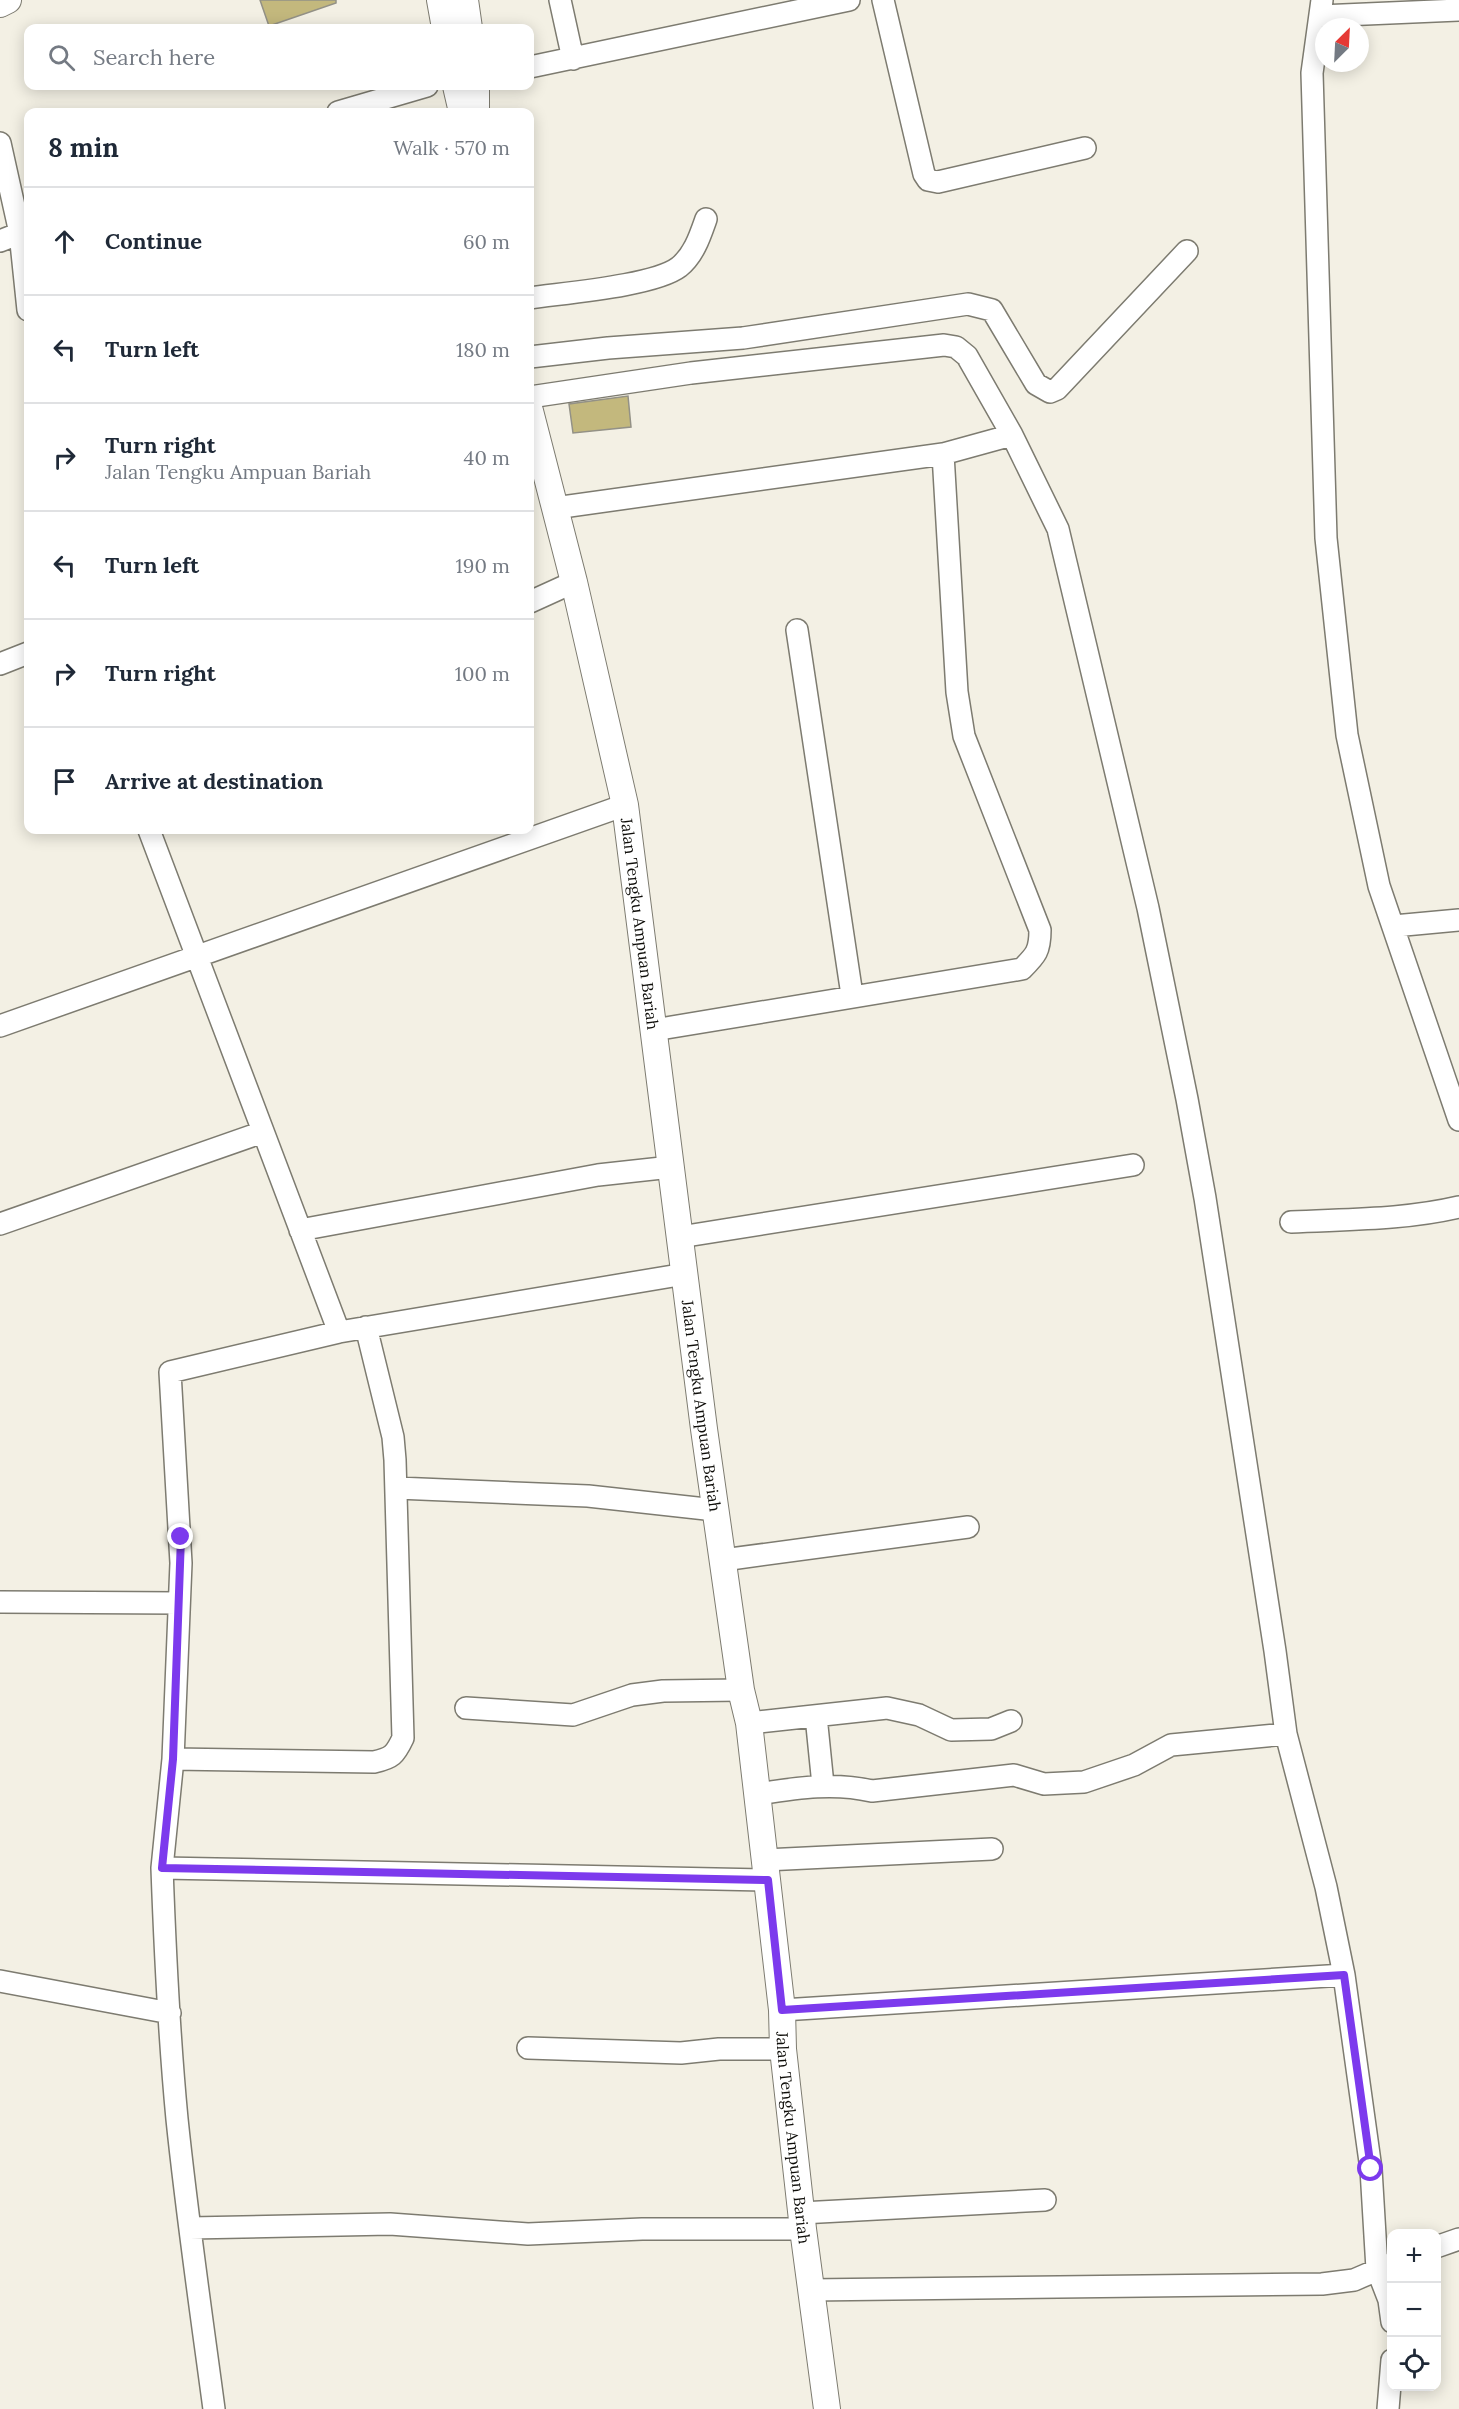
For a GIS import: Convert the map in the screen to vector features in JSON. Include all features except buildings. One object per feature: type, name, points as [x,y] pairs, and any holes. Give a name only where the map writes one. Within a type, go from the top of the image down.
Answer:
[{"type":"main road","points":[[0,4],[8,0]]},
{"type":"main road","points":[[440,0],[444,24]]},
{"type":"main road","points":[[465,0],[468,24]]},
{"type":"main road","points":[[457,90],[461,108]]},
{"type":"main road","points":[[476,90],[476,108]]},
{"type":"main road","name":"Jalan Tengku Ampuan Bariah","points":[[534,427],[574,582],[625,806],[716,1510],[758,1794],[802,2221],[827,2409]]},
{"type":"street","points":[[560,0],[573,59]]},
{"type":"street","points":[[534,66],[849,0]]},
{"type":"street","points":[[883,0],[924,174],[928,180],[938,182],[1085,148]]},
{"type":"street","points":[[1459,10],[1416,6],[1321,8],[1312,73],[1326,538],[1347,735],[1379,886],[1459,1119]]},
{"type":"street","points":[[352,108],[413,90]]},
{"type":"street","points":[[0,143],[24,232],[0,241]]},
{"type":"street","points":[[534,297],[627,284],[661,276],[678,268],[689,257],[706,219]]},
{"type":"street","points":[[534,357],[608,348],[743,338],[957,305],[985,307],[992,310],[1036,384],[1050,392],[1057,389],[1187,251]]},
{"type":"street","points":[[845,355],[854,321]]},
{"type":"street","points":[[534,396],[691,373],[944,345],[956,347],[967,356],[1012,435],[1058,529],[1150,920],[1204,1198],[1286,1734],[1326,1887],[1344,1975],[1387,2286]]},
{"type":"street","points":[[555,508],[943,454],[1012,435]]},
{"type":"street","points":[[654,1030],[1022,969],[1040,947],[1040,930],[964,736],[957,692],[943,454]]},
{"type":"street","points":[[534,600],[574,582]]},
{"type":"street","points":[[797,630],[852,996]]},
{"type":"street","points":[[0,664],[24,655]]},
{"type":"street","points":[[0,1026],[625,806]]},
{"type":"street","points":[[151,834],[339,1332]]},
{"type":"street","points":[[1394,926],[1459,920]]},
{"type":"street","points":[[0,1224],[263,1132]]},
{"type":"street","points":[[680,1237],[1132,1165]]},
{"type":"street","points":[[300,1230],[598,1175],[672,1167]]},
{"type":"street","points":[[1291,1222],[1384,1217],[1439,1212],[1459,1207]]},
{"type":"street","points":[[214,2409],[177,2117],[162,1868],[173,1759],[181,1537],[170,1372],[339,1332],[685,1274]]},
{"type":"street","points":[[173,1759],[374,1762],[396,1753],[403,1738],[397,1488],[393,1437],[366,1327]]},
{"type":"street","points":[[397,1488],[588,1496],[716,1510]]},
{"type":"street","points":[[723,1560],[968,1527]]},
{"type":"street","points":[[0,1602],[179,1603]]},
{"type":"street","points":[[466,1708],[573,1715],[632,1695],[663,1691],[741,1690]]},
{"type":"street","points":[[749,1723],[887,1708],[919,1715],[951,1730],[991,1729],[1011,1721]]},
{"type":"street","points":[[816,1716],[823,1785]]},
{"type":"street","points":[[758,1794],[823,1785],[852,1786],[872,1791],[1014,1775],[1044,1784],[1084,1782],[1134,1764],[1171,1745],[1286,1734]]},
{"type":"street","points":[[162,1868],[766,1870],[992,1849]]},
{"type":"street","points":[[782,2010],[1344,1975]]},
{"type":"street","points":[[0,1981],[170,2013]]},
{"type":"street","points":[[528,2048],[681,2053],[719,2049],[783,2049]]},
{"type":"street","points":[[190,2228],[390,2224],[528,2234],[802,2221],[1045,2200]]},
{"type":"street","points":[[1441,2246],[1459,2239]]},
{"type":"street","points":[[810,2290],[1322,2284],[1353,2280],[1384,2266]]},
{"type":"street","points":[[1388,2409],[1389,2391]]},
{"type":"route","points":[[181,1537],[173,1759],[162,1868],[768,1880],[782,2010],[1344,1975],[1371,2169]]}]
